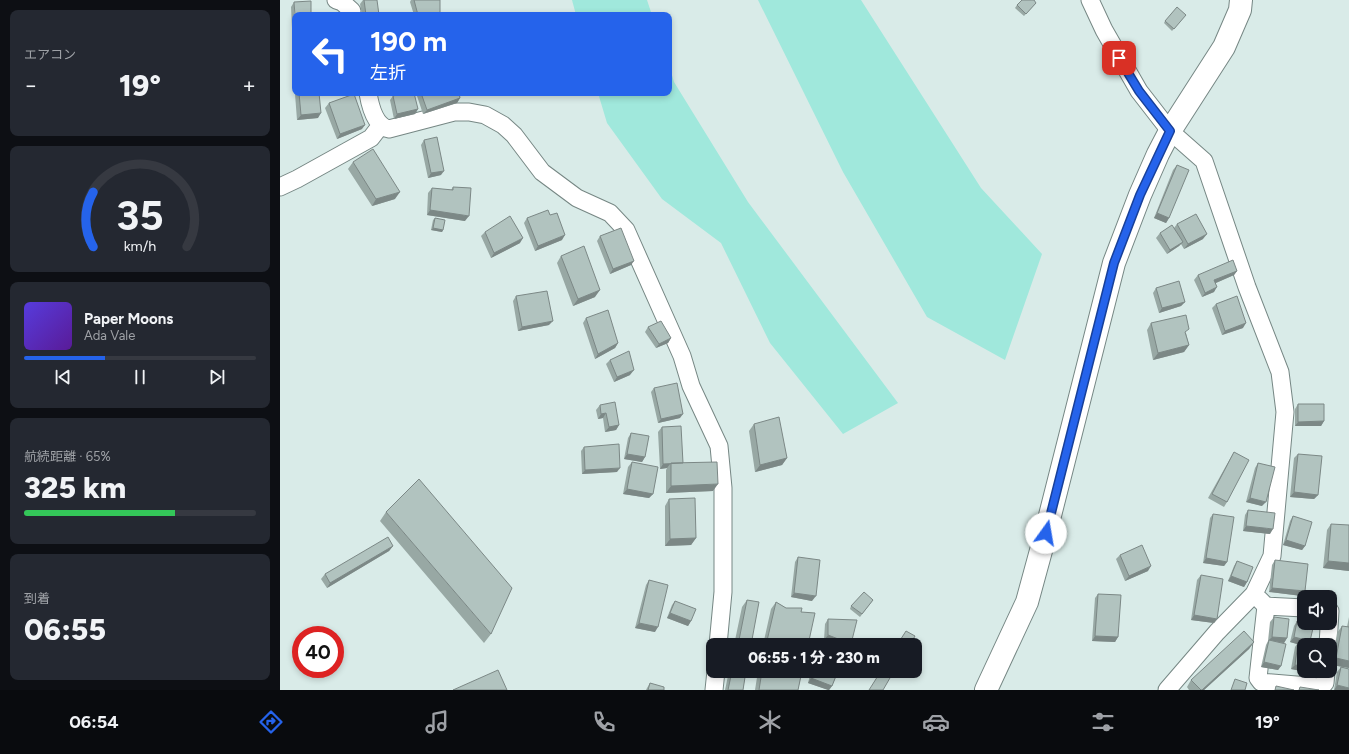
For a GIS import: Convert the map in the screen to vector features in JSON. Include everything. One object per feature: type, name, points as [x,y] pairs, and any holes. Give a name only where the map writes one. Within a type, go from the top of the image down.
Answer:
[{"type":"street","points":[[336,0],[353,9]]},
{"type":"street","points":[[1090,0],[1126,72],[1170,131],[1204,161],[1247,287],[1280,372],[1285,412],[1272,556],[1260,600],[1258,678],[1261,682],[1320,687],[1325,684],[1325,678]]},
{"type":"street","points":[[986,690],[1027,602],[1114,263],[1140,195],[1170,131],[1224,47],[1240,10],[1241,0]]},
{"type":"street","points":[[369,96],[376,118],[381,125],[386,128],[394,129],[454,112],[469,112],[485,115],[503,125],[514,135],[542,172],[577,198],[610,213],[626,230],[682,356],[691,386],[719,446],[723,488],[723,584],[719,638]]},
{"type":"street","points":[[280,187],[371,138],[381,125]]},
{"type":"street","points":[[1167,690],[1217,632],[1260,600],[1297,607]]},
{"type":"street","points":[[714,690],[715,678]]},
{"type":"green space","points":[[572,0],[647,0],[651,12],[575,12]]},
{"type":"green space","points":[[758,0],[861,0],[981,188],[1042,254],[1005,360],[927,317],[843,172]]},
{"type":"green space","points":[[672,75],[674,82],[748,202],[898,403],[843,434],[770,343],[721,243],[662,199],[607,123],[599,96],[672,96]]},
{"type":"building","points":[[364,0],[377,0],[379,12],[366,12]]},
{"type":"building","points":[[414,0],[440,0],[440,12],[417,12]]},
{"type":"building","points":[[1022,0],[1034,0],[1036,3],[1026,14],[1017,5]]},
{"type":"building","points":[[311,1],[311,12],[295,12],[294,2]]},
{"type":"building","points":[[1177,7],[1186,15],[1174,29],[1165,21]]},
{"type":"building","points":[[299,96],[319,96],[321,113],[301,115]]},
{"type":"building","points":[[348,96],[355,96],[365,125],[340,134],[329,103]]},
{"type":"building","points":[[393,96],[415,96],[418,109],[397,114]]},
{"type":"building","points":[[422,96],[460,96],[460,98],[427,110]]},
{"type":"building","points":[[437,137],[444,171],[431,173],[424,140]]},
{"type":"building","points":[[373,149],[400,192],[376,199],[353,162]]},
{"type":"building","points":[[1177,165],[1189,170],[1169,218],[1157,213]]},
{"type":"building","points":[[453,187],[471,188],[469,216],[430,210],[432,188],[453,190]]},
{"type":"building","points":[[548,210],[550,215],[557,213],[565,235],[538,246],[527,218]]},
{"type":"building","points":[[1196,214],[1207,234],[1188,244],[1177,224]]},
{"type":"building","points":[[510,216],[523,238],[494,253],[485,232]]},
{"type":"building","points":[[435,218],[445,220],[443,230],[433,228]]},
{"type":"building","points":[[1172,225],[1183,242],[1170,250],[1160,233]]},
{"type":"building","points":[[621,228],[634,261],[613,269],[600,236]]},
{"type":"building","points":[[584,246],[600,290],[578,299],[561,256]]},
{"type":"building","points":[[1233,260],[1237,271],[1214,280],[1217,287],[1205,293],[1198,275]]},
{"type":"building","points":[[1179,281],[1185,302],[1162,308],[1156,288]]},
{"type":"building","points":[[547,291],[553,321],[522,327],[516,296]]},
{"type":"building","points":[[1237,296],[1246,323],[1225,331],[1216,304]]},
{"type":"building","points":[[608,310],[618,343],[598,354],[586,318]]},
{"type":"building","points":[[1186,315],[1189,329],[1185,332],[1189,345],[1158,353],[1151,323]]},
{"type":"building","points":[[661,321],[671,338],[659,344],[648,327]]},
{"type":"building","points":[[629,351],[634,370],[617,377],[610,360]]},
{"type":"building","points":[[677,383],[683,414],[661,419],[654,388]]},
{"type":"building","points":[[615,402],[619,425],[609,427],[606,413],[601,414],[600,405]]},
{"type":"building","points":[[1298,404],[1324,404],[1324,421],[1298,422]]},
{"type":"building","points":[[779,417],[787,458],[760,465],[754,424]]},
{"type":"building","points":[[681,426],[683,463],[663,464],[662,427]]},
{"type":"building","points":[[631,433],[649,436],[645,457],[627,454]]},
{"type":"building","points":[[619,444],[620,468],[585,470],[584,447]]},
{"type":"building","points":[[1234,452],[1249,460],[1227,502],[1212,494]]},
{"type":"building","points":[[1298,454],[1322,456],[1318,495],[1294,492]]},
{"type":"building","points":[[632,462],[658,467],[653,494],[627,489]]},
{"type":"building","points":[[717,462],[718,484],[671,486],[671,463]]},
{"type":"building","points":[[1258,463],[1275,467],[1266,502],[1250,498]]},
{"type":"building","points":[[419,479],[512,588],[491,634],[386,512]]},
{"type":"building","points":[[695,498],[696,538],[670,539],[669,499]]},
{"type":"building","points":[[1248,510],[1275,513],[1273,529],[1246,526]]},
{"type":"building","points":[[1213,514],[1234,517],[1227,562],[1206,558]]},
{"type":"building","points":[[1293,516],[1312,522],[1305,546],[1286,540]]},
{"type":"building","points":[[1331,524],[1349,525],[1349,563],[1328,561]]},
{"type":"building","points":[[388,537],[393,546],[330,583],[325,574]]},
{"type":"building","points":[[1142,545],[1151,566],[1129,576],[1120,555]]},
{"type":"building","points":[[798,557],[820,560],[816,596],[794,593]]},
{"type":"building","points":[[1275,560],[1308,564],[1305,590],[1272,588]]},
{"type":"building","points":[[1237,561],[1253,567],[1247,582],[1231,576]]},
{"type":"building","points":[[1201,575],[1223,579],[1217,619],[1194,615]]},
{"type":"building","points":[[649,580],[668,585],[658,627],[639,623]]},
{"type":"building","points":[[864,592],[873,600],[862,614],[851,606]]},
{"type":"building","points":[[1098,594],[1121,595],[1118,637],[1095,636]]},
{"type":"building","points":[[747,600],[759,602],[752,638],[739,638]]},
{"type":"building","points":[[675,601],[696,609],[691,621],[670,613]]},
{"type":"building","points":[[776,602],[786,608],[802,608],[801,612],[815,613],[810,638],[768,638]]},
{"type":"building","points":[[1274,617],[1289,619],[1287,638],[1272,637]]},
{"type":"building","points":[[828,619],[857,620],[852,638],[836,638],[828,635]]},
{"type":"building","points":[[1297,621],[1297,630],[1313,630],[1311,638],[1294,637]]},
{"type":"building","points":[[1342,626],[1349,627],[1349,661],[1337,658]]},
{"type":"building","points":[[906,631],[915,636],[914,638],[902,638]]},
{"type":"building","points":[[1244,631],[1254,642],[1201,690],[1191,680]]},
{"type":"building","points":[[1269,640],[1286,644],[1281,666],[1264,662]]},
{"type":"building","points":[[1297,650],[1297,665],[1295,665]]},
{"type":"building","points":[[1341,667],[1349,669],[1349,688],[1337,685]]},
{"type":"building","points":[[498,670],[507,690],[453,690]]},
{"type":"building","points":[[731,678],[745,678],[743,690],[728,690]]},
{"type":"building","points":[[761,678],[801,678],[798,690],[759,690]]},
{"type":"building","points":[[811,678],[835,678],[832,686]]},
{"type":"building","points":[[877,678],[890,678],[883,690],[869,690]]},
{"type":"building","points":[[1235,679],[1247,683],[1245,690],[1231,690]]},
{"type":"building","points":[[650,683],[664,687],[664,690],[648,690]]},
{"type":"building","points":[[1276,686],[1294,690],[1275,690]]},
{"type":"building","points":[[1300,687],[1319,690],[1299,690]]},
{"type":"route","points":[[1046,533],[1114,263],[1140,195],[1170,131],[1139,91],[1126,72],[1119,58]]}]
